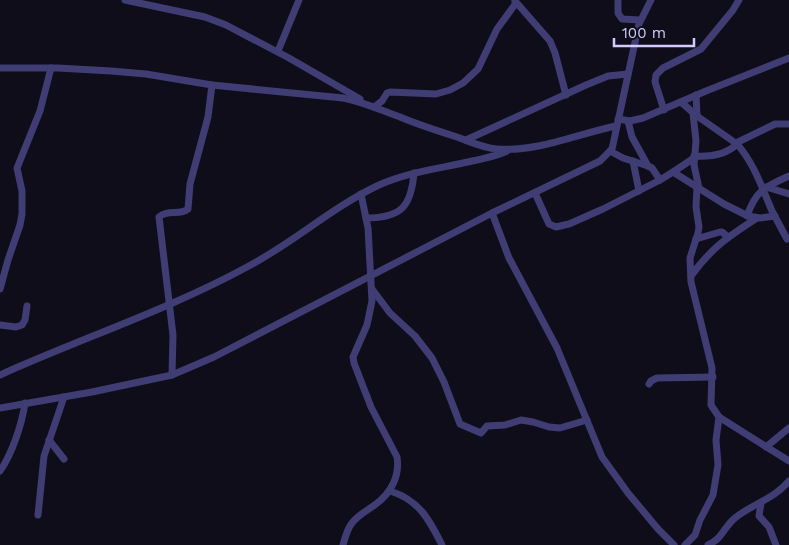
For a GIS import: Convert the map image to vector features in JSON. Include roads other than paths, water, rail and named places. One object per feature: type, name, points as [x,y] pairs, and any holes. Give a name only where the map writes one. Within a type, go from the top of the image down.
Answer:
[{"type":"street","points":[[125,0],[205,17],[226,25],[278,51],[374,107],[484,147],[510,149],[539,146],[617,122],[643,118],[789,58]]},
{"type":"street","points":[[278,51],[299,0]]},
{"type":"street","points":[[618,0],[618,13],[622,19],[640,20]]},
{"type":"street","points":[[0,408],[172,375],[214,357],[492,213],[600,161],[610,151],[640,20],[651,0]]},
{"type":"street","points":[[664,110],[655,82],[656,74],[663,68],[701,49],[739,0]]},
{"type":"street","points":[[374,107],[390,92],[436,94],[450,90],[463,83],[478,69],[497,29],[515,1],[550,41],[566,95]]},
{"type":"street","points":[[0,68],[51,68],[146,74],[212,84],[364,102]]},
{"type":"street","points":[[0,289],[22,214],[22,191],[17,168],[40,111],[51,68]]},
{"type":"street","points":[[466,140],[542,104],[608,76],[628,74]]},
{"type":"street","points":[[172,375],[172,335],[159,217],[162,214],[182,212],[188,209],[190,184],[208,116],[212,84]]},
{"type":"street","points":[[696,95],[694,171],[698,187],[696,207],[699,226],[690,258],[692,292],[712,368],[711,405],[719,416],[789,461]]},
{"type":"street","points":[[681,102],[695,115],[737,143],[764,188],[787,239]]},
{"type":"street","points":[[628,121],[632,137],[648,166]]},
{"type":"street","points":[[535,193],[549,224],[556,228],[578,220],[640,191],[674,172],[694,157],[712,156],[727,152],[737,143],[775,124],[789,124]]},
{"type":"street","points":[[0,375],[221,281],[264,258],[335,209],[382,184],[414,173],[491,157],[510,149]]},
{"type":"street","points":[[610,151],[633,162],[652,168],[660,180]]},
{"type":"street","points":[[633,162],[640,191]]},
{"type":"street","points":[[674,172],[724,204],[747,216],[757,218],[775,216]]},
{"type":"street","points":[[366,218],[393,214],[404,208],[411,191],[414,173]]},
{"type":"street","points":[[747,216],[752,201],[764,188],[789,176]]},
{"type":"street","points":[[764,188],[789,194]]},
{"type":"street","points":[[344,545],[349,527],[354,521],[390,491],[397,470],[397,457],[371,407],[353,357],[370,315],[372,289],[366,218],[361,194]]},
{"type":"street","points":[[492,213],[509,258],[557,348],[597,448],[606,465],[658,529],[674,545]]},
{"type":"street","points":[[691,276],[711,251],[757,218]]},
{"type":"street","points":[[696,239],[722,232],[728,237]]},
{"type":"street","points":[[372,289],[390,313],[415,336],[432,358],[444,382],[460,424],[481,433],[487,426],[505,425],[520,420],[553,428],[567,427],[587,420]]},
{"type":"street","points":[[0,325],[16,327],[22,325],[28,306]]},
{"type":"street","points":[[649,384],[657,378],[713,377]]},
{"type":"street","points":[[38,515],[41,473],[49,440],[64,397]]},
{"type":"street","points":[[0,471],[20,428],[25,404]]},
{"type":"street","points":[[685,545],[695,535],[700,520],[713,495],[718,465],[716,440],[719,416]]},
{"type":"street","points":[[766,447],[789,428]]},
{"type":"street","points":[[49,440],[64,459]]},
{"type":"street","points":[[708,545],[721,536],[733,519],[775,495],[789,481]]},
{"type":"street","points":[[390,491],[410,499],[418,507],[442,545]]},
{"type":"street","points":[[760,503],[759,516],[769,527],[776,545]]}]
